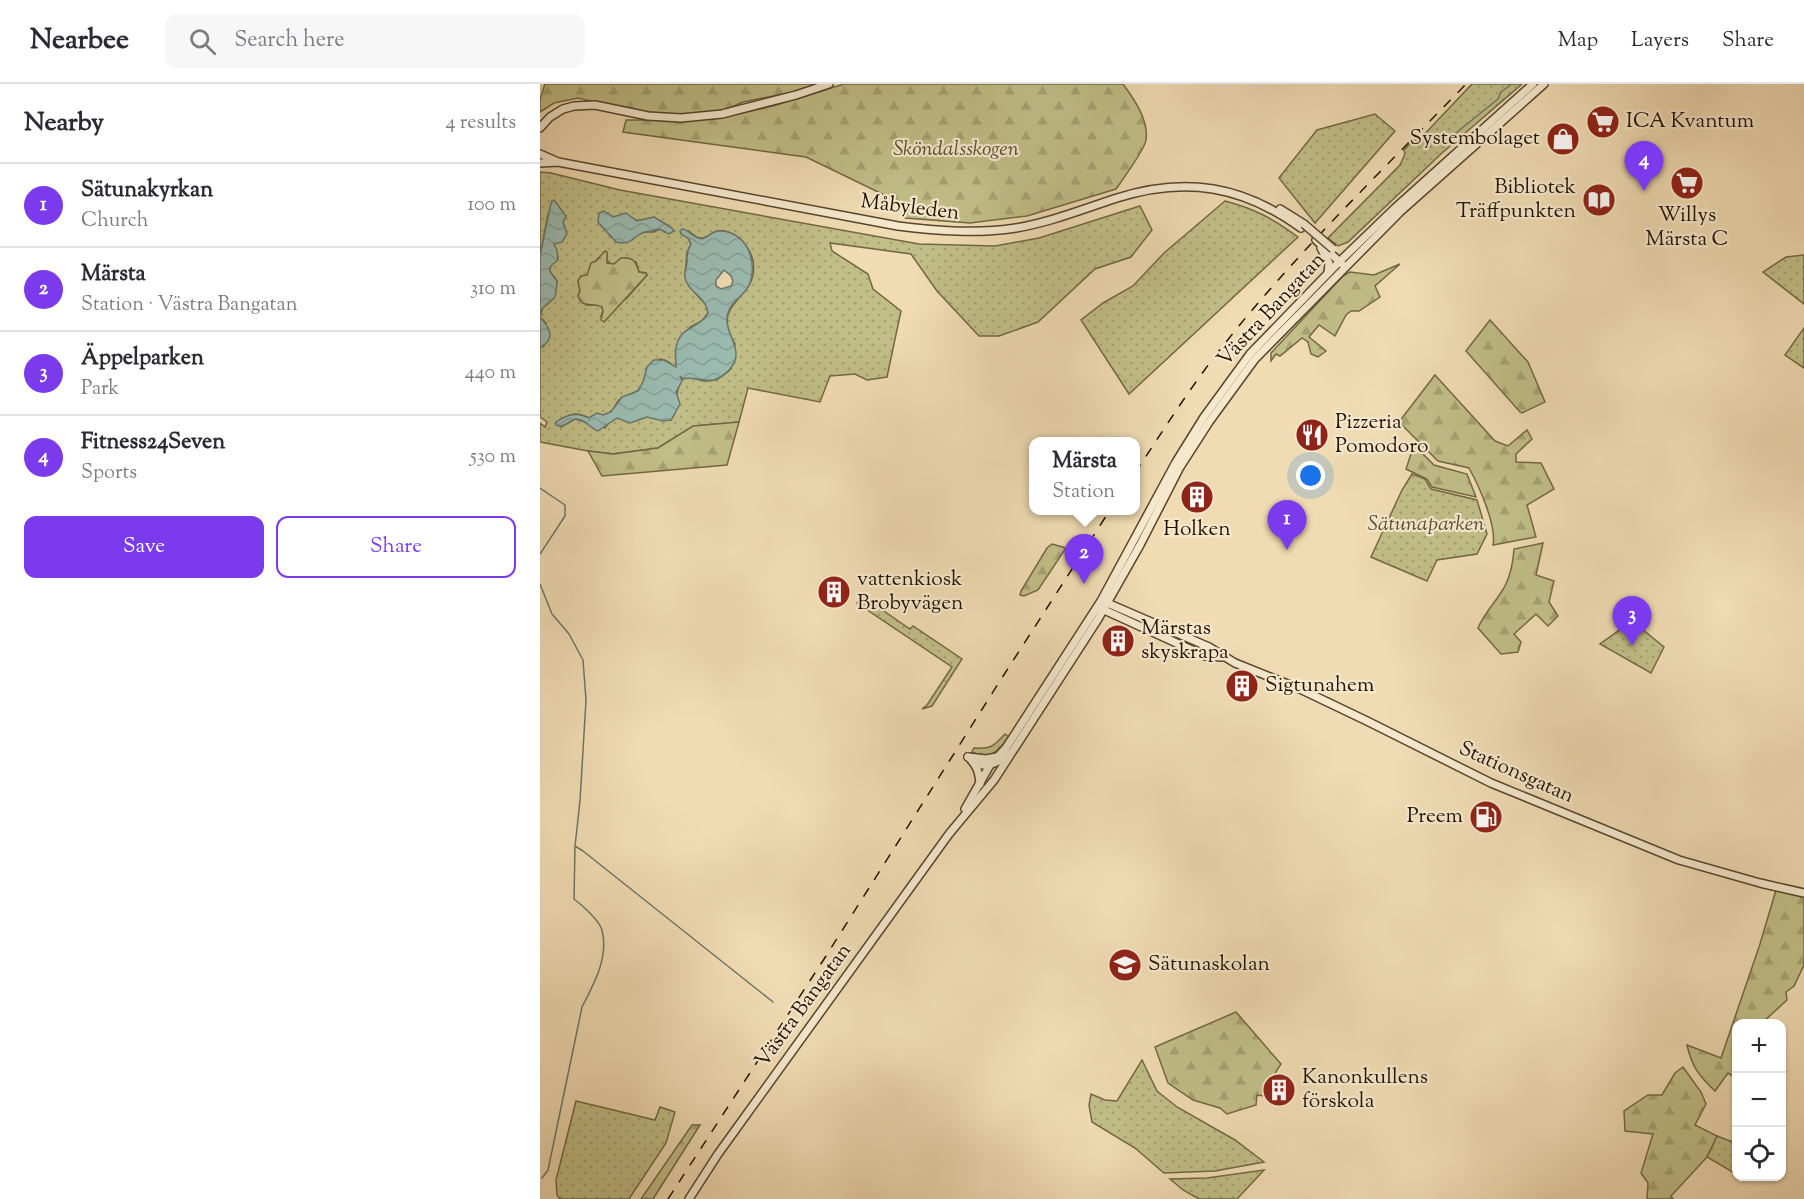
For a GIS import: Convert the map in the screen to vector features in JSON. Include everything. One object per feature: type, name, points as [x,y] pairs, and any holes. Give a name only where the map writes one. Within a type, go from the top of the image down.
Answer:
[{"type":"street","points":[[541,128],[556,113],[574,106],[595,105],[648,116],[681,118],[722,114],[830,84]]},
{"type":"street","name":"Västra Bangatan","points":[[988,762],[1006,748],[1103,605],[1176,462],[1204,417],[1250,354],[1395,208],[1533,84]]},
{"type":"street","name":"Västra Bangatan","points":[[983,786],[994,780],[1103,605],[1180,467],[1231,390],[1255,359],[1400,212],[1544,84]]},
{"type":"street","name":"Måbyleden","points":[[540,153],[558,162]]},
{"type":"street","name":"Måbyleden","points":[[540,163],[558,162],[898,226],[944,231],[1017,228],[1058,218],[1149,189],[1192,187],[1217,190],[1267,202],[1278,207],[1303,226],[1330,253]]},
{"type":"street","name":"Måbyleden","points":[[1303,226],[1330,253],[1349,264]]},
{"type":"street","points":[[1328,273],[1330,253]]},
{"type":"street","name":"Stationsgatan","points":[[1103,605],[1209,647],[1224,658],[1276,678],[1478,777],[1646,847],[1692,864],[1804,893]]},
{"type":"street","name":"Västra Bangatan","points":[[988,762],[998,763],[1014,748]]},
{"type":"street","points":[[983,786],[975,764],[983,766],[988,762]]},
{"type":"street","name":"Västra Bangatan","points":[[689,1199],[718,1154],[990,779],[988,762]]},
{"type":"green space","points":[[545,84],[819,84],[812,88],[743,102],[720,112],[670,116],[578,98],[554,103],[540,112],[540,99]]},
{"type":"green space","name":"Sköndalsskogen","points":[[844,84],[1123,84],[1143,117],[1146,140],[1138,157],[1116,189],[1027,216],[970,223],[905,218],[903,204],[806,157],[623,132],[626,120],[720,117],[773,106]]},
{"type":"green space","points":[[1472,84],[1522,84],[1442,153],[1348,242],[1338,246],[1328,238],[1400,165],[1405,154],[1404,150],[1413,140],[1418,141]]},
{"type":"green space","points":[[1375,114],[1395,131],[1315,223],[1279,178],[1317,130]]},
{"type":"green space","points":[[540,172],[620,190],[919,244],[995,246],[1039,238],[1140,206],[1152,230],[1131,257],[1095,269],[1038,322],[999,336],[979,336],[937,291],[911,254],[830,243],[832,251],[868,274],[873,289],[901,311],[887,377],[867,380],[855,374],[830,376],[820,402],[748,388],[739,422],[694,426],[658,448],[613,454],[540,442],[540,423],[545,427],[547,422],[540,417],[540,348],[544,346],[546,323],[540,317],[543,307],[552,299],[556,289],[557,281],[550,269],[558,257],[553,244],[564,227],[563,222],[566,216],[548,214],[540,256]],"holes":[[[623,214],[638,221],[654,217],[670,227],[665,232],[660,229],[638,235],[611,237],[600,225],[611,216],[616,217]],[[689,231],[701,238],[717,231],[729,232],[745,244],[753,261],[753,274],[749,285],[727,318],[728,329],[735,344],[731,369],[715,380],[694,379],[682,371],[676,359],[678,345],[690,327],[702,321],[708,313],[706,305],[689,286],[685,276],[687,252],[691,244],[688,238]],[[607,256],[606,260],[611,264],[618,261],[636,262],[639,272],[647,275],[627,298],[601,316],[603,311],[600,305],[586,305],[578,296],[580,291],[578,281],[587,275],[598,258]],[[661,359],[672,364],[682,380],[676,410],[671,420],[650,417],[631,422],[620,417],[610,421],[605,428],[575,419],[561,427],[560,420],[571,415],[577,414],[589,418],[610,413],[621,398],[638,391],[649,367]]]},
{"type":"green space","points":[[1225,201],[1264,215],[1298,237],[1129,394],[1081,320],[1103,303],[1133,286],[1164,253]]},
{"type":"green space","points":[[605,251],[607,252],[607,263],[614,264],[621,258],[628,258],[635,263],[639,272],[647,275],[604,322],[601,320],[602,307],[585,304],[580,300],[578,281],[581,276],[587,275],[591,263]]},
{"type":"green space","points":[[1804,255],[1804,304],[1763,272],[1786,257]]},
{"type":"green space","points":[[1400,264],[1375,286],[1380,297],[1359,311],[1351,311],[1346,315],[1335,336],[1319,325],[1309,337],[1326,351],[1318,357],[1311,354],[1308,342],[1302,338],[1280,356],[1276,354],[1271,361],[1271,353],[1343,276],[1350,272],[1374,275]]},
{"type":"green space","points":[[1490,320],[1528,362],[1545,402],[1520,412],[1466,351]]},
{"type":"green space","points":[[1804,328],[1804,368],[1785,355]]},
{"type":"green space","points":[[1435,375],[1495,441],[1508,446],[1527,430],[1532,439],[1516,454],[1516,462],[1541,463],[1554,489],[1527,505],[1536,537],[1493,545],[1494,537],[1490,517],[1469,468],[1438,461],[1399,422]]},
{"type":"green space","points":[[739,422],[727,465],[602,476],[588,451],[613,454],[658,448],[693,426]]},
{"type":"green space","points":[[1414,445],[1434,465],[1467,474],[1476,497],[1432,487],[1427,479],[1406,469]]},
{"type":"green space","name":"Sätunaparken","points":[[1412,474],[1425,479],[1431,489],[1477,500],[1487,534],[1477,554],[1437,560],[1427,581],[1371,557],[1402,490]]},
{"type":"green space","points":[[1543,543],[1536,575],[1554,581],[1549,602],[1558,616],[1548,626],[1536,614],[1514,634],[1521,642],[1518,652],[1501,654],[1478,628],[1507,581],[1514,549]]},
{"type":"green space","points":[[1052,544],[1066,548],[1038,590],[1024,596],[1020,595],[1047,548]]},
{"type":"green space","points":[[862,596],[910,629],[913,626],[962,659],[932,706],[922,709],[952,667],[857,603]]},
{"type":"green space","points":[[1632,621],[1664,647],[1651,673],[1600,644]]},
{"type":"green space","points":[[1005,734],[1009,737],[994,753],[979,755],[972,752],[974,748],[991,746]]},
{"type":"green space","points":[[1776,890],[1804,896],[1804,965],[1794,986],[1786,992],[1787,1000],[1766,1019],[1734,1019]]},
{"type":"green space","points":[[1236,1012],[1281,1064],[1264,1096],[1257,1095],[1256,1105],[1227,1114],[1220,1108],[1193,1100],[1168,1083],[1155,1047]]},
{"type":"green space","points":[[1732,1026],[1732,1076],[1728,1073],[1715,1091],[1697,1071],[1687,1045],[1721,1058]]},
{"type":"green space","points":[[1142,1060],[1157,1091],[1177,1107],[1235,1140],[1264,1162],[1215,1171],[1164,1173],[1135,1148],[1092,1122],[1089,1105],[1091,1094],[1105,1100],[1117,1101]]},
{"type":"green space","points":[[1683,1067],[1701,1092],[1706,1104],[1695,1125],[1717,1136],[1707,1157],[1671,1196],[1673,1199],[1647,1199],[1648,1183],[1641,1173],[1653,1134],[1625,1131],[1624,1111],[1648,1095],[1662,1095],[1675,1073]]},
{"type":"green space","points":[[576,1101],[655,1120],[660,1107],[675,1112],[666,1143],[629,1199],[560,1199],[557,1195],[556,1180]]},
{"type":"green space","points":[[692,1125],[700,1125],[653,1199],[641,1199]]},
{"type":"green space","points":[[1717,1136],[1732,1141],[1732,1172],[1707,1157]]},
{"type":"green space","points":[[1264,1170],[1237,1199],[1199,1199],[1170,1179],[1207,1178]]},
{"type":"water","points":[[554,200],[566,216],[563,222],[567,234],[562,242],[554,244],[558,260],[550,270],[557,281],[556,294],[554,299],[541,310],[540,317],[540,256],[550,207]]},
{"type":"water","points":[[604,211],[613,217],[626,213],[637,221],[654,217],[674,231],[669,234],[660,229],[641,233],[626,243],[616,242],[598,222],[599,213]]},
{"type":"water","points":[[682,229],[701,239],[716,231],[728,232],[736,236],[748,249],[752,276],[745,292],[731,306],[727,318],[735,348],[734,362],[727,371],[714,380],[683,379],[680,376],[682,381],[676,392],[680,404],[671,420],[663,421],[647,417],[630,423],[617,418],[598,431],[579,419],[561,426],[556,425],[556,422],[568,416],[580,415],[589,418],[597,413],[603,415],[611,412],[622,397],[638,391],[647,367],[654,360],[664,360],[676,367],[676,350],[681,335],[705,318],[708,313],[707,307],[689,287],[685,277],[691,244],[680,231]],"holes":[[[724,270],[733,281],[731,286],[721,289],[716,286],[716,280]]]},
{"type":"water","points":[[540,317],[549,329],[550,337],[540,348]]},
{"type":"waterway","points":[[1451,137],[1498,99],[1501,92],[1512,84]]},
{"type":"waterway","points":[[540,488],[565,505],[565,516],[540,554]]},
{"type":"waterway","points":[[540,584],[552,614],[569,634],[583,660],[586,700],[575,846],[773,1002]]},
{"type":"waterway","points":[[542,1178],[548,1170],[582,1007],[599,970],[604,950],[600,926],[590,913],[574,899],[575,847]]},
{"type":"railway","points":[[1140,465],[1202,374],[1254,308],[1343,210],[1466,84]]},
{"type":"railway","points":[[668,1199],[1107,515]]},
{"type":"place","name":"ICA Kvantum","points":[[1603,122]]},
{"type":"place","name":"Systembolaget","points":[[1563,139]]},
{"type":"place","name":"Willys Märsta C","points":[[1687,183]]},
{"type":"place","name":"Fitness24Seven","points":[[1644,191]]},
{"type":"place","name":"Bibliotek Träffpunkten","points":[[1599,200]]},
{"type":"place","name":"Pizzeria Pomodoro","points":[[1312,435]]},
{"type":"place","name":"Holken","points":[[1197,497]]},
{"type":"place","name":"Sätunakyrkan","points":[[1287,550]]},
{"type":"place","name":"Märsta","points":[[1084,584]]},
{"type":"place","name":"vattenkiosk Brobyvägen","points":[[834,592]]},
{"type":"place","name":"Märstas skyskrapa","points":[[1118,641]]},
{"type":"place","name":"Äppelparken","points":[[1632,646]]},
{"type":"place","name":"Sigtunahem","points":[[1242,686]]},
{"type":"place","name":"Preem","points":[[1486,817]]},
{"type":"place","name":"Sätunaskolan","points":[[1125,965]]},
{"type":"place","name":"Kanonkullens förskola","points":[[1279,1090]]}]
